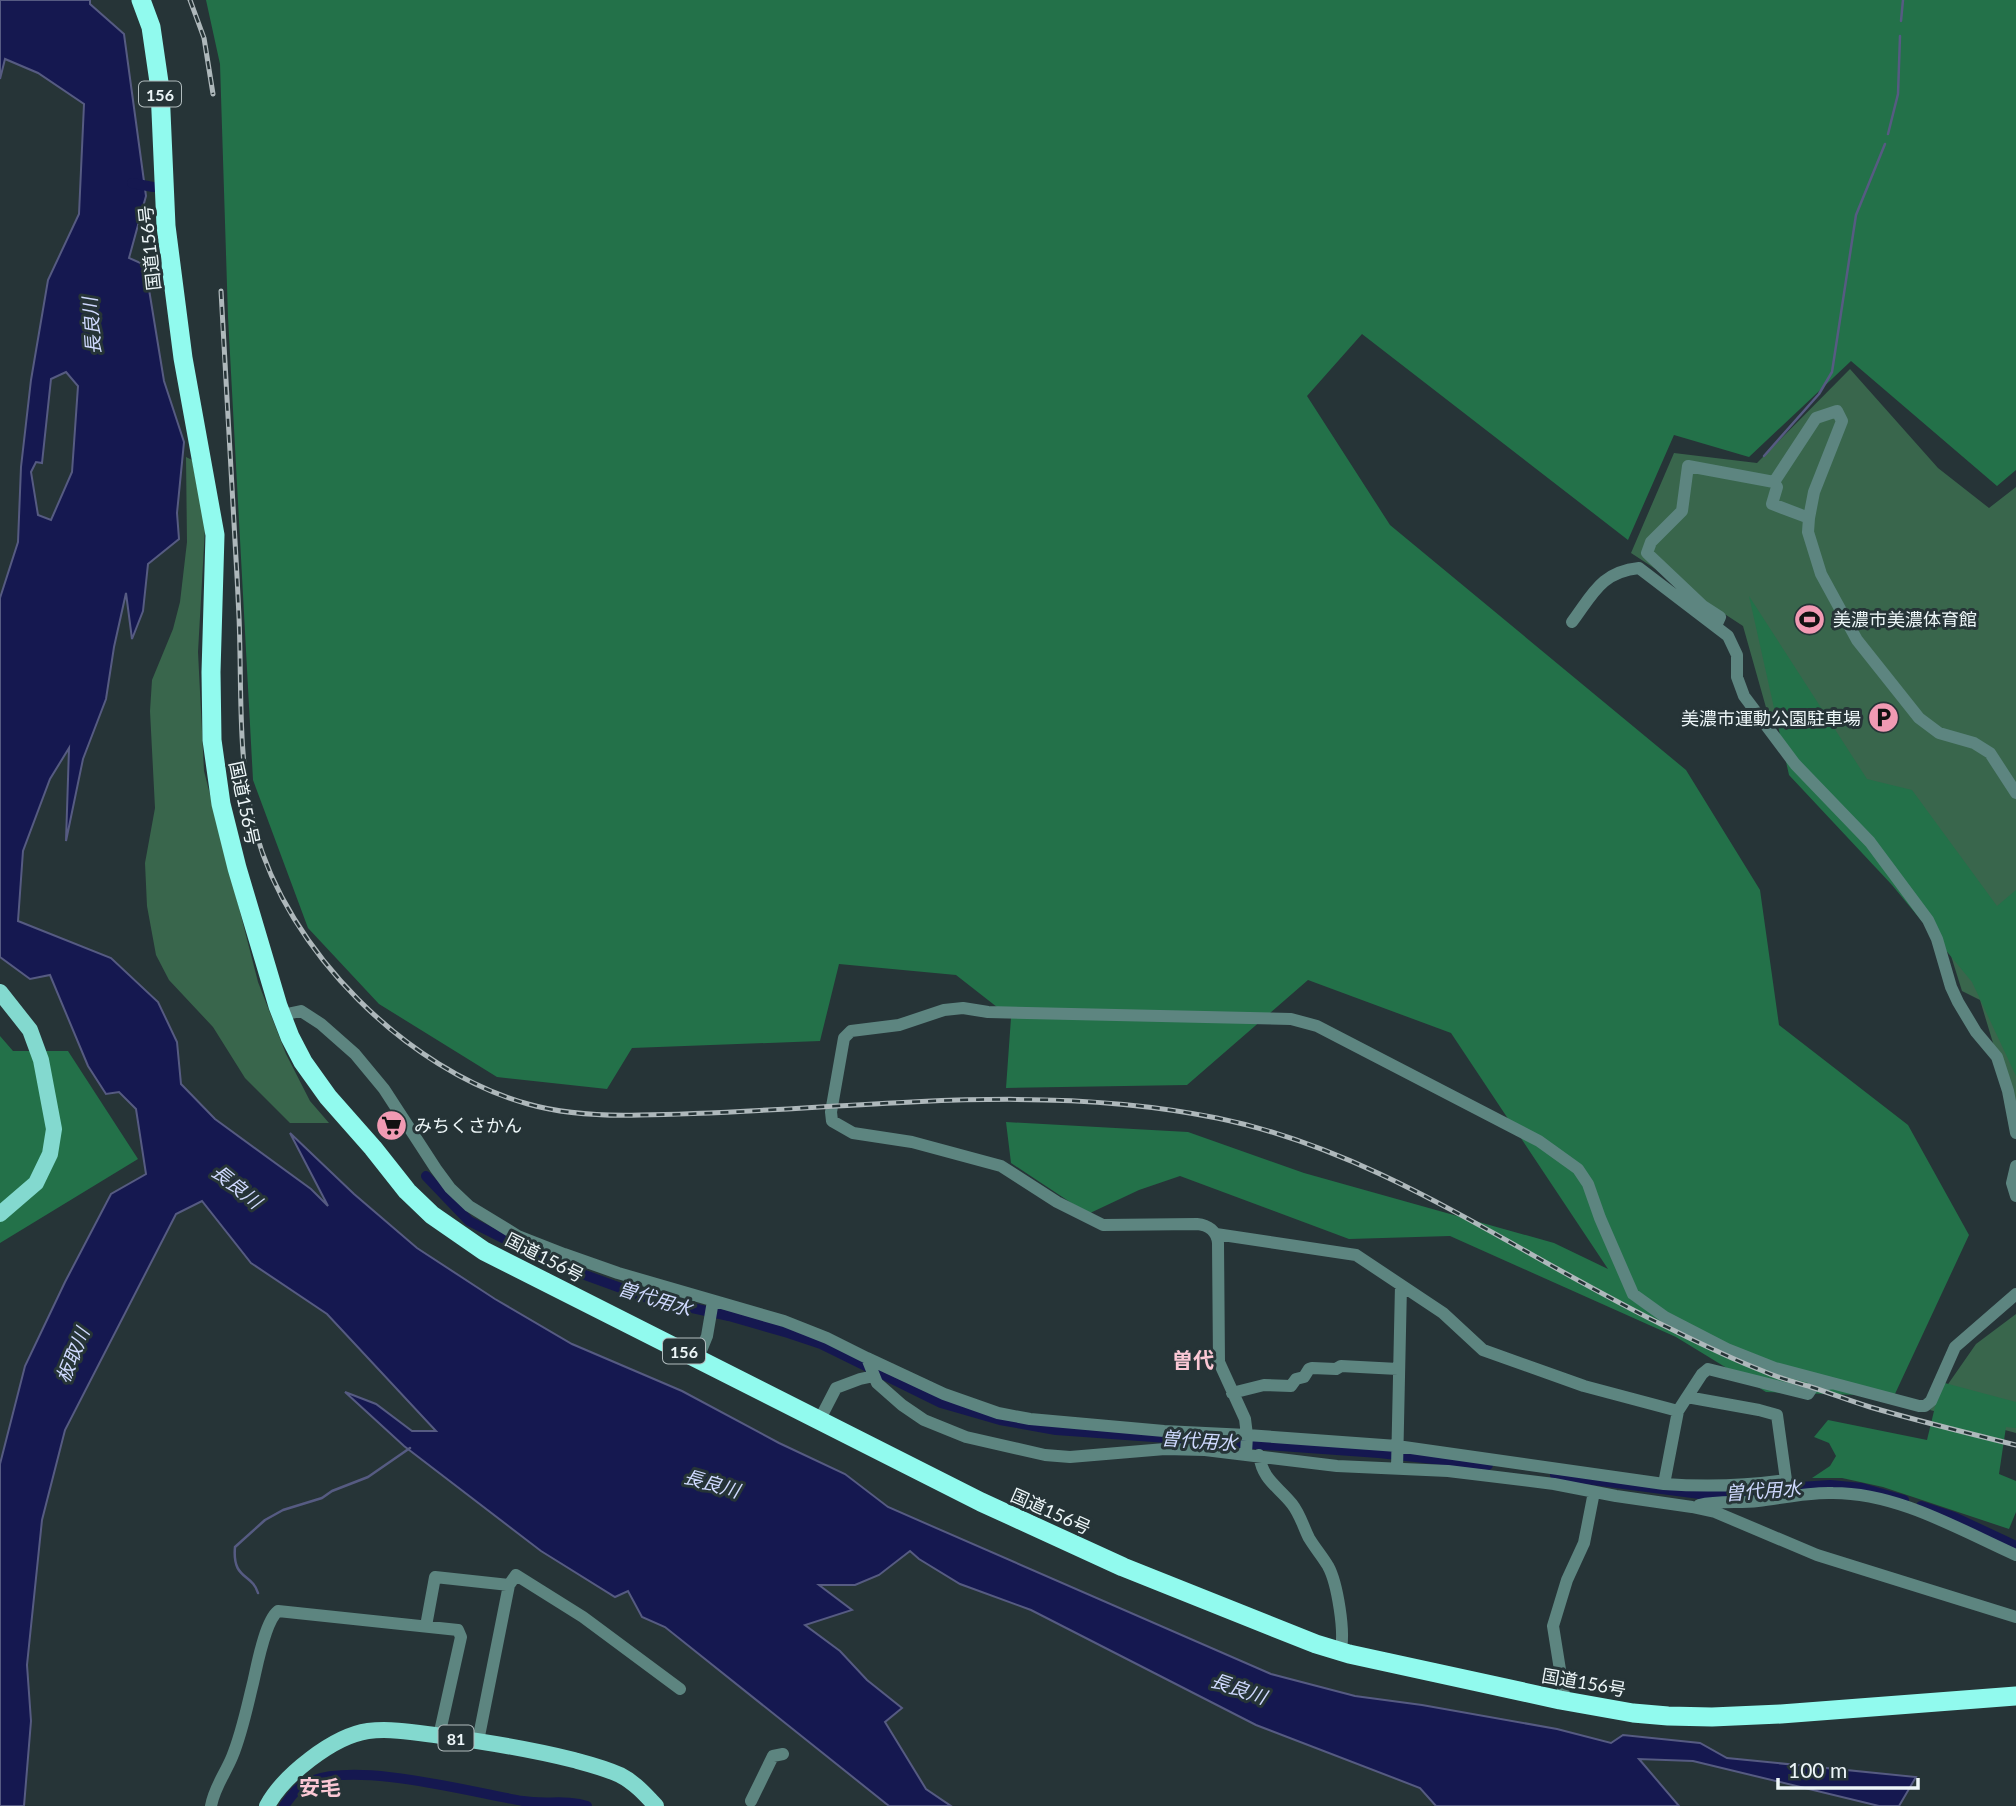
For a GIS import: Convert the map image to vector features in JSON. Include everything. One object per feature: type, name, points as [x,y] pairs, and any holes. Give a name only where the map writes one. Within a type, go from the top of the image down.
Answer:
[{"type":"highway","name":"国道156号","points":[[141,0],[151,27],[160,89],[166,226],[183,358],[215,535],[212,740],[216,775],[237,868],[282,1015],[303,1062],[328,1097],[407,1191],[432,1215],[484,1251],[981,1502],[1123,1567],[1234,1613],[1340,1652],[1565,1701],[1633,1713],[1712,1717],[1781,1714],[2016,1696]]},
{"type":"main road","points":[[0,992],[30,1030],[40,1060],[54,1129],[50,1154],[36,1183],[0,1214]]},
{"type":"main road","name":"81","points":[[267,1806],[285,1783],[318,1753],[346,1737],[367,1731],[396,1731],[522,1747],[605,1769],[623,1776],[656,1806]]},
{"type":"street","points":[[1774,482],[1816,418],[1838,411],[1842,421],[1814,492],[1809,518],[1808,531],[1821,574],[1857,640],[1928,726],[1939,733],[1974,743],[1990,752],[2016,793]]},
{"type":"street","points":[[1716,626],[1720,617],[1703,606],[1647,553],[1651,542],[1682,511],[1688,466],[1774,482],[1777,487],[1772,504],[1809,518]]},
{"type":"street","points":[[1572,622],[1607,579],[1624,570],[1639,568],[1728,636],[1737,655],[1737,677],[1744,696],[1795,764],[1870,842],[1928,920],[1958,1002],[1976,1032],[1997,1057],[2008,1091],[2016,1133]]},
{"type":"street","points":[[1678,1411],[1584,1387],[1483,1350],[1443,1313],[1366,1260],[1345,1252],[1216,1234],[1208,1227],[1197,1224],[1102,1225],[1057,1202],[1001,1166],[912,1142],[853,1133],[832,1121],[831,1112],[844,1038],[851,1031],[899,1025],[944,1010],[963,1008],[988,1012],[1291,1019],[1317,1026],[1539,1141],[1578,1169],[1588,1184],[1633,1294],[1665,1317],[1727,1349],[1775,1368],[1925,1406],[1931,1401],[1955,1347],[2016,1294]]},
{"type":"street","points":[[282,1015],[301,1011],[321,1024],[355,1054],[384,1088],[443,1179],[469,1206],[518,1236],[712,1309],[784,1321],[827,1338],[870,1368],[998,1413],[1164,1440],[1397,1456],[1522,1470],[1633,1488],[1715,1512],[1817,1555],[2016,1617]]},
{"type":"street","points":[[2016,1166],[2012,1183],[2016,1196]]},
{"type":"street","points":[[1216,1234],[1219,1362],[1245,1419],[1249,1447],[1273,1487],[1290,1500],[1329,1568],[1341,1623],[1340,1652]]},
{"type":"street","points":[[1397,1456],[1401,1285]]},
{"type":"street","points":[[698,1358],[707,1335],[712,1309]]},
{"type":"street","points":[[1232,1392],[1264,1385],[1291,1386],[1296,1378],[1304,1377],[1312,1368],[1336,1369],[1341,1366],[1398,1369]]},
{"type":"street","points":[[820,1419],[836,1388],[860,1379],[870,1368]]},
{"type":"street","points":[[870,1368],[877,1384],[924,1420],[991,1444],[1045,1455],[1070,1457],[1164,1440],[1249,1447],[1337,1466],[1397,1456],[1448,1471],[1522,1470],[1594,1492],[1664,1484],[1716,1487],[1786,1480],[1777,1415],[1687,1397]]},
{"type":"street","points":[[1664,1484],[1678,1411],[1708,1369],[1808,1394],[1814,1385],[1835,1384]]},
{"type":"street","points":[[1565,1701],[1553,1626],[1567,1580],[1584,1543],[1594,1492]]},
{"type":"street","points":[[1692,1507],[1808,1493],[1864,1495],[1904,1505],[2016,1555]]},
{"type":"street","points":[[478,1741],[509,1585],[516,1575],[583,1617],[680,1689]]},
{"type":"street","points":[[426,1626],[435,1577],[509,1585]]},
{"type":"street","points":[[211,1806],[212,1794],[239,1738],[259,1658],[274,1613],[281,1611],[458,1630],[461,1637],[439,1736]]},
{"type":"street","points":[[751,1801],[773,1756],[783,1754]]},
{"type":"green space","points":[[206,0],[2016,0],[2016,470],[1997,486],[1851,361],[1749,457],[1674,435],[1628,540],[1362,334],[1307,396],[1390,525],[1686,770],[1760,890],[1779,1025],[1908,1125],[1969,1235],[1894,1396],[1766,1392],[1676,1337],[1450,1236],[1349,1239],[1180,1176],[1139,1190],[1088,1214],[1011,1163],[1006,1122],[1188,1132],[1304,1173],[1554,1243],[1608,1269],[1451,1033],[1308,980],[1187,1085],[1006,1088],[1011,1018],[956,975],[839,964],[820,1041],[632,1048],[607,1089],[497,1077],[379,1004],[308,928],[253,780],[228,317],[220,64]]},
{"type":"green space","points":[[1850,369],[1938,468],[1989,508],[2016,487],[2016,1133],[2013,1109],[1980,1000],[1962,991],[1937,911],[1852,803],[1767,711],[1743,626],[1631,553],[1674,453],[1757,463]]},
{"type":"green space","points":[[186,457],[192,460],[205,528],[198,652],[204,771],[258,982],[286,1054],[310,1101],[329,1123],[290,1123],[245,1078],[213,1027],[169,980],[156,955],[147,906],[145,863],[155,808],[150,711],[152,680],[173,629],[180,602],[187,542]]},
{"type":"green space","points":[[1749,596],[1867,779],[1912,790],[1997,906],[2016,890],[2016,1076],[1972,982],[1892,885],[1789,775]]},
{"type":"green space","points":[[0,1036],[13,1051],[68,1051],[138,1159],[0,1243]]},
{"type":"green space","points":[[2016,1314],[2016,1433],[1930,1410],[1976,1344]]},
{"type":"green space","points":[[1941,1382],[2016,1402],[2016,1428],[2006,1427],[1999,1474],[2016,1481],[2016,1512],[2009,1529],[1883,1487],[1842,1478],[1812,1478],[1830,1466],[1836,1456],[1829,1443],[1814,1437],[1828,1420],[1927,1440]]},
{"type":"water","points":[[0,0],[90,0],[90,4],[124,34],[146,196],[129,258],[145,265],[164,381],[184,442],[177,513],[179,539],[148,564],[143,611],[132,639],[126,593],[106,699],[83,759],[66,841],[69,748],[50,779],[23,851],[18,921],[111,958],[158,1002],[177,1042],[181,1084],[215,1119],[311,1189],[328,1206],[290,1133],[354,1194],[417,1248],[495,1299],[572,1344],[682,1391],[779,1443],[845,1474],[888,1507],[1271,1674],[1355,1696],[1557,1729],[1611,1743],[1623,1735],[1700,1743],[1727,1758],[1916,1777],[1899,1806],[1879,1806],[1693,1761],[1639,1759],[1679,1806],[1436,1806],[1420,1788],[1256,1725],[1031,1610],[960,1584],[910,1551],[879,1575],[855,1585],[819,1585],[852,1610],[805,1625],[840,1651],[867,1680],[902,1708],[885,1722],[926,1789],[951,1806],[889,1806],[665,1627],[642,1617],[628,1591],[615,1597],[541,1551],[404,1446],[345,1392],[376,1404],[412,1431],[436,1431],[327,1314],[251,1263],[202,1201],[176,1214],[65,1430],[42,1520],[27,1665],[31,1721],[24,1806],[0,1806],[0,1464],[25,1366],[65,1282],[111,1194],[146,1174],[136,1109],[119,1092],[106,1094],[88,1066],[50,975],[30,979],[0,957],[0,598],[18,542],[21,467],[31,380],[48,280],[79,214],[84,104],[38,73],[5,59],[0,79]],"holes":[[[66,372],[78,386],[72,472],[51,520],[38,515],[31,472],[36,462],[42,463],[51,379]]]},
{"type":"waterway","points":[[1901,21],[1903,0]]},
{"type":"waterway","points":[[1888,134],[1898,94],[1900,36]]},
{"type":"waterway","points":[[1764,456],[1819,394],[1832,372],[1856,215],[1885,144]]},
{"type":"waterway","name":"曽代用水","points":[[132,183],[153,187]]},
{"type":"waterway","name":"曽代用水","points":[[426,1176],[469,1221],[552,1263],[651,1299],[729,1316],[821,1344],[941,1403],[1000,1420],[1056,1430],[1379,1453],[1488,1465]]},
{"type":"waterway","points":[[258,1593],[239,1571],[235,1547],[265,1520],[283,1510],[322,1498],[332,1491],[368,1477],[410,1448]]},
{"type":"waterway","name":"曽代用水","points":[[1555,1475],[1700,1494],[1830,1485],[1862,1488],[1904,1500]]},
{"type":"waterway","name":"曽代用水","points":[[1921,1506],[1954,1517],[2016,1546]]},
{"type":"waterway","points":[[284,1806],[306,1783],[332,1776],[358,1775],[416,1780],[523,1801],[587,1806]]},
{"type":"railway","points":[[190,0],[204,38],[213,94]]},
{"type":"railway","points":[[221,291],[239,617],[241,723],[245,776],[255,829],[271,874],[294,919],[324,961],[358,1000],[397,1034],[439,1064],[483,1087],[528,1104],[583,1114],[712,1113],[1001,1099],[1145,1107],[1217,1118],[1278,1134],[1337,1155],[1394,1181],[1450,1209],[1615,1301],[1705,1346],[1769,1373],[1870,1407],[2016,1445]]},
{"type":"place","name":"美濃市美濃体育館","points":[[1810,619]]},
{"type":"place","name":"美濃市運動公園駐車場","points":[[1884,718]]},
{"type":"place","name":"みちくさかん","points":[[391,1125]]},
{"type":"district","name":"曽代","points":[[1193,1359]]},
{"type":"district","name":"安毛","points":[[320,1786]]},
{"type":"water label","name":"長良川","points":[[91,326]]},
{"type":"water label","name":"長良川","points":[[237,1186]]},
{"type":"water label","name":"板取川","points":[[72,1355]]},
{"type":"water label","name":"長良川","points":[[712,1483]]},
{"type":"water label","name":"長良川","points":[[1239,1688]]}]
